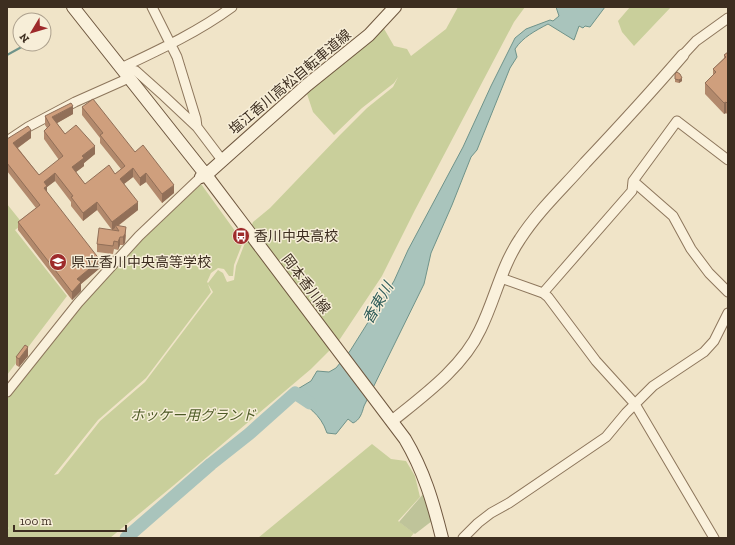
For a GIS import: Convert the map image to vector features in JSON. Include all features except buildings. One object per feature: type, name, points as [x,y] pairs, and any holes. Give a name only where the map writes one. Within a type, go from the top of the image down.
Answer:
[{"type":"main road","name":"岡本香川線","points":[[73,7],[254,239],[405,438],[420,466],[429,488],[442,538]]},
{"type":"main road","name":"塩江香川高松自転車道線","points":[[204,176],[307,85],[369,35],[395,7]]},
{"type":"street","points":[[152,7],[177,58],[196,119],[197,127]]},
{"type":"street","points":[[121,68],[171,44],[217,18],[232,7]]},
{"type":"street","points":[[392,421],[419,400],[466,354],[480,331],[508,259],[519,240],[539,213],[633,112],[682,55],[696,41],[728,18]]},
{"type":"street","points":[[121,68],[136,71],[164,96],[197,127],[222,160]]},
{"type":"street","points":[[7,141],[28,127],[75,102],[129,78]]},
{"type":"street","points":[[543,293],[632,191],[633,181],[677,121],[728,160]]},
{"type":"street","points":[[7,392],[78,302],[139,236],[204,176]]},
{"type":"street","points":[[633,181],[673,216],[691,249],[709,273],[728,292]]},
{"type":"street","points":[[501,278],[543,293],[548,297],[596,361],[635,404],[714,538]]},
{"type":"street","points":[[463,538],[490,513],[509,503],[606,437],[653,386],[704,352],[714,341],[728,313]]},
{"type":"green space","name":"ホッケー用グランド","points":[[458,7],[525,7],[514,22],[382,276],[338,342],[311,369],[110,538],[7,538],[7,531],[9,527],[7,529],[7,396],[80,303],[145,236],[201,184],[243,242],[234,265],[233,276],[229,276],[224,269],[218,268],[211,273],[207,282],[208,283],[218,270],[223,273],[227,282],[234,280],[236,266],[253,222],[270,208],[367,108],[393,87],[398,77],[394,83],[362,108],[334,135],[313,112],[307,94],[383,27],[394,46],[407,49],[411,56],[446,29]],"holes":[[[208,284],[213,292],[145,382],[100,421],[58,474],[54,475],[98,420],[146,378],[211,292]]]},
{"type":"green space","points":[[630,7],[671,7],[634,46],[622,32],[618,21]]},
{"type":"green space","points":[[7,204],[23,224],[15,230],[67,296],[7,375]]},
{"type":"green space","points":[[372,444],[391,459],[406,461],[415,476],[420,497],[398,521],[414,533],[410,538],[258,538]]},
{"type":"green space","points":[[424,493],[432,521],[415,534],[399,522]]},
{"type":"water","points":[[556,7],[605,7],[590,27],[585,26],[583,28],[579,26],[574,40],[548,24],[526,38],[515,49],[517,57],[510,68],[477,150],[471,157],[431,253],[424,284],[360,416],[353,423],[348,419],[336,434],[327,433],[321,420],[295,393],[296,390],[311,381],[317,371],[329,372],[336,368],[350,351],[394,281],[408,250],[463,147],[515,38],[526,29],[550,20],[553,21],[559,16]]},
{"type":"waterway","points":[[7,55],[12,52]]},
{"type":"waterway","name":"香東川","points":[[126,538],[295,393],[310,403]]},
{"type":"place","name":"香川中央高校","points":[[241,236]]},
{"type":"place","name":"県立香川中央高等学校","points":[[58,262]]}]
